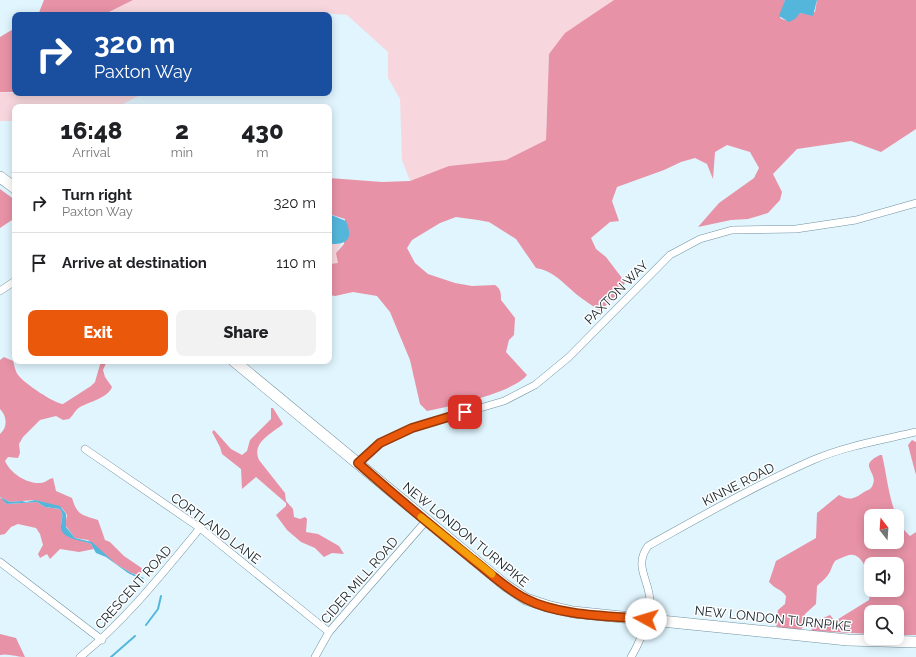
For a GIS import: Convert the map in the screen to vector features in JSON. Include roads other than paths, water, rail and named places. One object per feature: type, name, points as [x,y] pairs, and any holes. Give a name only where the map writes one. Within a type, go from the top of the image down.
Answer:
[{"type":"street","points":[[0,178],[12,186]]},
{"type":"street","name":"PAXTON WAY","points":[[358,463],[380,443],[412,428],[504,401],[535,384],[569,357],[670,255],[700,239],[732,230],[796,229],[856,220],[916,203]]},
{"type":"street","points":[[0,291],[12,283]]},
{"type":"street","name":"NEW LONDON TURNPIKE","points":[[238,364],[426,521],[505,585],[526,599],[573,612],[848,640],[916,642]]},
{"type":"street","name":"KINNE ROAD","points":[[631,657],[639,644],[650,602],[641,566],[641,556],[648,546],[736,498],[814,460],[855,446],[916,432]]},
{"type":"street","name":"CORTLAND LANE","points":[[85,449],[200,528],[329,632]]},
{"type":"street","name":"CIDER MILL ROAD","points":[[316,657],[329,632],[426,521]]},
{"type":"street","name":"CRESCENT ROAD","points":[[80,657],[102,640],[137,604],[200,528]]},
{"type":"street","points":[[0,562],[102,640]]},
{"type":"water","points":[[785,0],[817,0],[813,16],[800,13],[795,19],[789,22],[779,16]]},
{"type":"water","points":[[332,215],[346,221],[349,233],[347,240],[340,244],[332,244]]},
{"type":"water","points":[[0,497],[10,502],[26,502],[35,500],[60,506],[66,514],[66,527],[75,538],[92,542],[116,564],[131,573],[144,578],[142,580],[128,573],[106,557],[96,553],[91,544],[72,538],[63,533],[61,529],[62,515],[60,509],[45,507],[37,502],[7,504]]},
{"type":"waterway","points":[[146,625],[158,609],[161,596]]},
{"type":"waterway","points":[[111,657],[135,636]]}]
